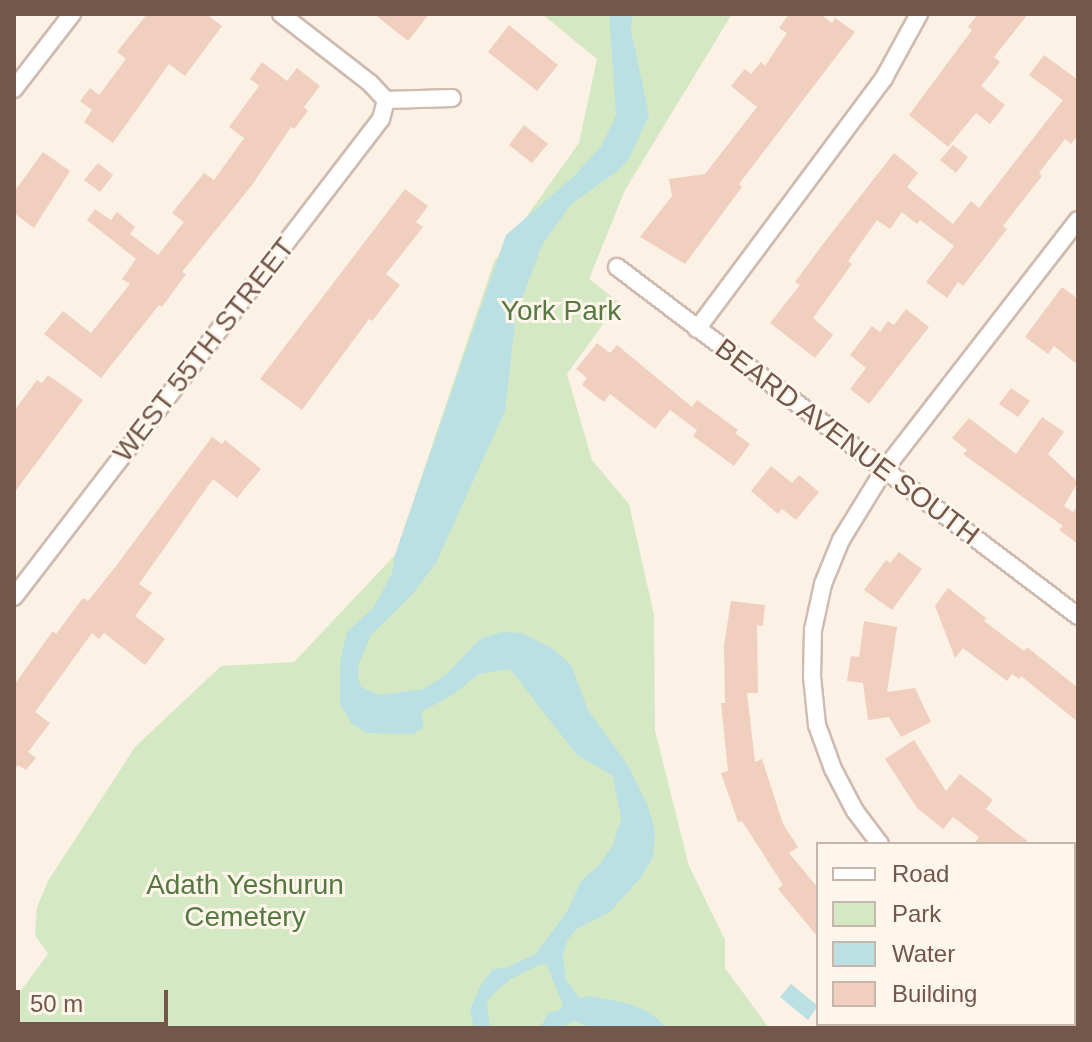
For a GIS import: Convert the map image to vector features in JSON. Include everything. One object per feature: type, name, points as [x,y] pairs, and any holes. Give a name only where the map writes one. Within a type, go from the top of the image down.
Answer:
[{"type":"street","points":[[14,89],[72,14]]},
{"type":"street","points":[[281,14],[370,83],[386,100],[452,98]]},
{"type":"street","points":[[697,329],[884,78],[919,14]]},
{"type":"street","name":"WEST 55TH STREET","points":[[17,586],[381,119],[386,100]]},
{"type":"street","points":[[878,842],[855,811],[833,769],[817,725],[812,677],[813,630],[823,584],[841,540],[884,470],[1077,224]]},
{"type":"street","name":"BEARD AVENUE SOUTH","points":[[617,267],[1078,616]]},
{"type":"green space","points":[[542,14],[732,14],[625,190],[589,279],[619,302],[567,374],[592,460],[629,504],[654,615],[655,730],[689,866],[725,940],[725,968],[769,1028],[14,1028],[14,1000],[48,954],[35,935],[37,907],[48,881],[135,747],[221,666],[294,662],[395,555],[494,262],[579,143],[597,59]]},
{"type":"water","points":[[609,14],[633,14],[631,30],[649,115],[629,159],[615,173],[571,204],[542,245],[516,315],[505,411],[436,563],[411,596],[371,635],[359,663],[358,678],[361,687],[380,695],[423,689],[446,675],[480,639],[501,632],[522,633],[555,650],[571,665],[588,710],[627,764],[648,806],[655,833],[653,857],[642,876],[610,912],[578,928],[568,939],[563,954],[566,980],[579,998],[591,996],[630,1004],[649,1012],[668,1028],[592,1028],[575,1021],[560,1028],[540,1028],[548,1013],[560,1010],[563,1005],[547,965],[541,964],[511,979],[495,992],[487,1002],[490,1028],[474,1028],[470,1009],[481,985],[493,969],[505,968],[536,954],[568,910],[581,881],[600,864],[613,845],[621,819],[613,776],[577,755],[510,669],[479,674],[454,694],[421,712],[424,727],[413,734],[367,733],[352,724],[340,704],[340,662],[347,632],[374,607],[392,573],[395,555],[506,235],[574,176],[602,145],[616,115]]},
{"type":"water","points":[[791,984],[816,1004],[816,1009],[808,1020],[780,997]]},
{"type":"building","points":[[147,14],[206,14],[222,26],[185,76],[169,64],[113,143],[84,122],[92,110],[80,101],[90,88],[99,95],[126,59],[117,52]]},
{"type":"building","points":[[374,14],[429,14],[408,41]]},
{"type":"building","points":[[789,14],[820,14],[832,23],[835,18],[855,32],[739,184],[742,187],[685,264],[640,237],[672,196],[669,179],[705,174],[757,107],[731,86],[745,69],[751,74],[761,62],[765,66],[787,33],[779,28]]},
{"type":"building","points":[[978,14],[1028,14],[994,57],[1000,62],[981,86],[1005,105],[990,124],[976,113],[948,147],[909,115],[972,30],[968,27]]},
{"type":"building","points":[[509,25],[558,65],[537,91],[488,52]]},
{"type":"building","points":[[1044,55],[1078,80],[1078,135],[1071,144],[1065,139],[1039,173],[1042,176],[1003,226],[1007,229],[963,286],[958,282],[947,298],[926,282],[954,246],[920,220],[917,224],[902,212],[890,229],[877,220],[848,261],[852,264],[813,318],[833,335],[815,358],[770,323],[800,285],[795,282],[894,153],[918,173],[907,187],[953,224],[971,201],[979,208],[1063,100],[1029,75]]},
{"type":"building","points":[[262,62],[287,81],[297,68],[320,86],[304,107],[308,111],[294,129],[291,127],[252,185],[182,272],[186,274],[162,307],[159,305],[101,378],[44,334],[63,311],[91,333],[130,284],[122,279],[136,259],[87,220],[95,209],[111,220],[117,212],[135,227],[130,234],[158,255],[184,222],[172,213],[204,173],[214,180],[244,138],[229,127],[259,86],[250,79]]},
{"type":"building","points":[[524,125],[548,144],[532,163],[509,145]]},
{"type":"building","points":[[953,145],[968,157],[956,173],[940,160]]},
{"type":"building","points":[[43,152],[70,171],[34,228],[14,213],[14,192]]},
{"type":"building","points":[[98,163],[113,175],[100,192],[84,180]]},
{"type":"building","points":[[405,189],[428,206],[416,222],[423,227],[386,274],[400,285],[372,321],[369,319],[302,410],[260,379]]},
{"type":"building","points":[[1062,287],[1078,299],[1078,365],[1054,346],[1048,354],[1025,337]]},
{"type":"building","points":[[906,309],[929,327],[869,404],[850,389],[866,368],[850,355],[872,326],[880,332],[888,321],[894,325]]},
{"type":"building","points":[[597,343],[610,353],[617,345],[692,407],[697,400],[738,430],[735,433],[750,444],[734,466],[693,436],[697,430],[670,410],[655,429],[610,394],[604,402],[582,385],[587,378],[576,369]]},
{"type":"building","points":[[48,375],[83,400],[14,493],[14,411],[37,380],[42,383]]},
{"type":"building","points":[[1011,388],[1030,401],[1018,417],[999,404]]},
{"type":"building","points":[[1042,417],[1064,432],[1048,454],[1078,482],[1064,506],[1073,512],[1078,505],[1078,544],[1059,530],[1063,526],[963,454],[967,450],[952,438],[969,418],[1016,454]]},
{"type":"building","points":[[212,437],[222,444],[225,440],[261,469],[237,498],[213,479],[139,584],[152,593],[135,616],[165,639],[145,665],[104,633],[99,639],[92,633],[35,712],[50,723],[28,752],[36,758],[26,770],[18,765],[14,770],[14,685],[53,631],[56,634],[83,598],[88,601],[116,566]]},
{"type":"building","points":[[771,466],[792,483],[799,475],[819,492],[796,520],[782,509],[778,514],[751,491]]},
{"type":"building","points":[[899,552],[922,569],[892,610],[864,590],[886,560],[890,563]]},
{"type":"building","points":[[948,588],[986,618],[984,621],[1024,651],[1027,647],[1078,688],[1078,722],[1021,676],[1019,679],[1012,674],[1007,681],[963,648],[955,658],[935,606]]},
{"type":"building","points":[[731,601],[765,605],[763,626],[757,625],[758,693],[747,693],[755,762],[762,759],[783,824],[798,847],[789,853],[816,886],[816,935],[778,889],[783,885],[742,821],[738,822],[721,773],[728,771],[721,703],[725,703],[724,645]]},
{"type":"building","points":[[864,621],[897,627],[887,692],[915,688],[931,722],[901,737],[889,717],[868,720],[863,683],[847,681],[851,656],[859,657]]},
{"type":"building","points":[[914,740],[946,791],[960,774],[993,800],[986,809],[1028,842],[975,842],[979,837],[953,817],[943,829],[917,808],[885,759]]},
{"type":"park label","name":"York Park","points":[[561,311]]},
{"type":"park label","name":"Adath Yeshurun Cemetery","points":[[245,901]]}]
